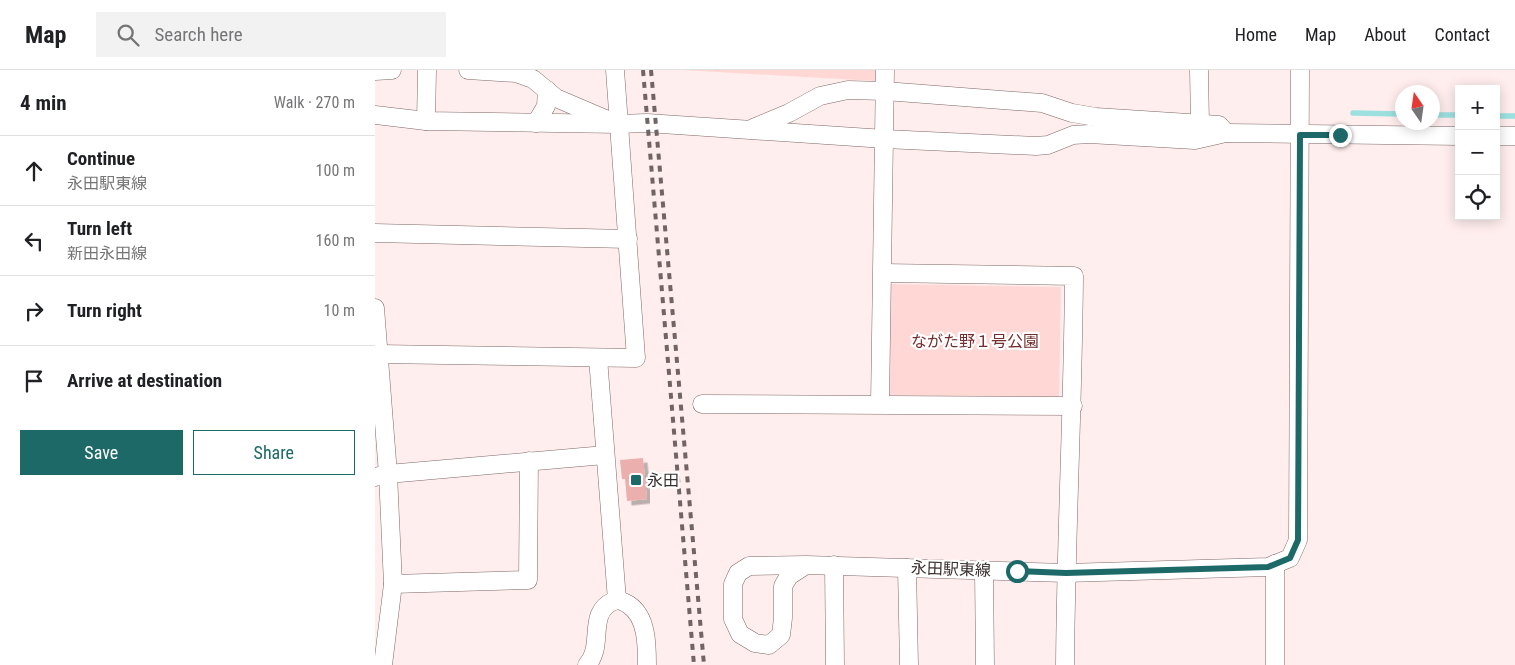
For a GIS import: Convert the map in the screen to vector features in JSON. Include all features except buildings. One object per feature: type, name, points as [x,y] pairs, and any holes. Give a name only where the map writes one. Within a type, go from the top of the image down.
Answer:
[{"type":"street","points":[[375,71],[392,70]]},
{"type":"street","points":[[426,121],[427,70]]},
{"type":"street","points":[[468,70],[517,73],[533,79],[556,98],[618,124]]},
{"type":"street","points":[[379,354],[636,358],[615,70]]},
{"type":"street","points":[[880,404],[885,70]]},
{"type":"street","points":[[1199,70],[1200,124]]},
{"type":"street","points":[[1275,665],[1275,564],[1290,558],[1298,540],[1300,70]]},
{"type":"street","points":[[536,123],[546,106],[547,90]]},
{"type":"street","points":[[749,130],[789,113],[820,96],[848,90],[1042,103],[1072,113],[1096,117],[1219,125],[1226,133]]},
{"type":"street","points":[[375,115],[426,121],[647,123],[885,139],[1036,146],[1048,145],[1073,135],[1089,134],[1195,140],[1226,133],[1455,136]]},
{"type":"street","points":[[1500,136],[1515,136]]},
{"type":"street","points":[[375,233],[628,239]]},
{"type":"street","points":[[883,273],[1074,276],[1073,406],[1066,573],[1065,665]]},
{"type":"street","points":[[375,308],[379,354],[382,475],[393,584],[383,665]]},
{"type":"street","points":[[598,358],[617,600]]},
{"type":"street","points":[[702,404],[1073,406]]},
{"type":"street","points":[[382,475],[605,455]]},
{"type":"street","points":[[393,584],[528,580],[529,461]]},
{"type":"street","name":"永田駅東線","points":[[806,565],[789,576],[783,586],[781,635],[769,645],[755,643],[740,634],[733,619],[733,584],[738,573],[749,566],[806,565],[1066,573],[1268,567],[1275,564]]},
{"type":"street","points":[[834,566],[835,665]]},
{"type":"street","points":[[907,568],[909,665]]},
{"type":"street","points":[[984,570],[985,665]]},
{"type":"street","points":[[587,665],[592,660],[596,650],[597,620],[600,612],[617,600],[625,602],[635,609],[642,620],[646,641],[647,665]]},
{"type":"green space","points":[[683,70],[875,70],[875,81]]},
{"type":"green space","name":"ながた野１号公園","points":[[891,284],[1061,287],[1059,398],[889,395]]},
{"type":"waterway","points":[[1353,113],[1395,114]]},
{"type":"waterway","points":[[1440,115],[1455,115]]},
{"type":"waterway","points":[[1500,116],[1515,116]]},
{"type":"railway","points":[[643,70],[694,665]]},
{"type":"railway","points":[[651,70],[704,665]]},
{"type":"place","name":"永田","points":[[636,480]]},
{"type":"route","points":[[1017,571],[1066,573],[1268,567],[1290,558],[1298,540],[1300,135],[1340,135]]}]
